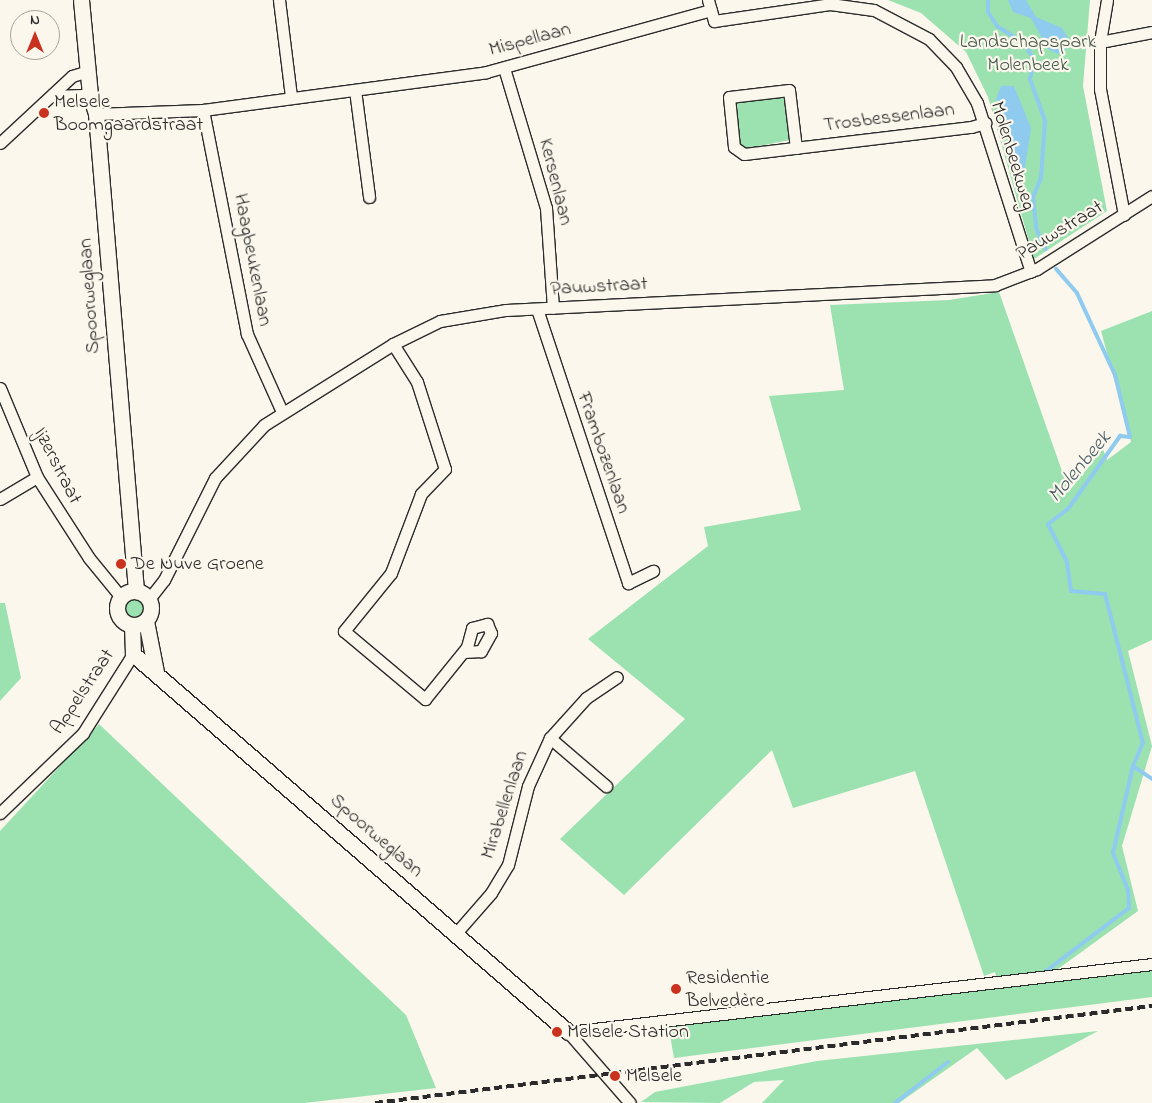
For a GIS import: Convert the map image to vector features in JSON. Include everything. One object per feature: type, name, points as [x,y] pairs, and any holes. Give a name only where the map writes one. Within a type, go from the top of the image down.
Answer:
[{"type":"street","name":"Spoorweglaan","points":[[81,0],[90,95],[96,114],[136,591]]},
{"type":"street","points":[[279,0],[291,97]]},
{"type":"street","points":[[1107,0],[1100,42],[1106,132],[1124,215]]},
{"type":"street","name":"Molenbeekweg","points":[[710,5],[714,21],[830,4],[874,10],[929,39],[956,68],[985,123],[1031,272]]},
{"type":"street","name":"Mispellaan","points":[[96,114],[203,110],[504,68],[710,5]]},
{"type":"street","points":[[1100,42],[1152,32]]},
{"type":"street","name":"Kersenlaan","points":[[504,68],[547,215],[553,308]]},
{"type":"street","points":[[0,143],[72,76],[88,71]]},
{"type":"street","name":"Trosbessenlaan","points":[[796,148],[788,84],[729,97],[734,147],[744,154],[796,148],[985,123]]},
{"type":"street","points":[[355,90],[369,197]]},
{"type":"street","points":[[52,96],[90,95]]},
{"type":"street","name":"Haagbeukenlaan","points":[[203,110],[247,334],[282,412]]},
{"type":"street","name":"Pauwstraat","points":[[149,599],[164,580],[215,478],[251,437],[282,412],[393,344],[440,321],[470,313],[537,308],[955,290],[995,285],[1031,272],[1152,196]]},
{"type":"street","name":"Frambozenlaan","points":[[537,308],[628,583],[653,571]]},
{"type":"street","points":[[393,344],[417,382],[445,469],[421,494],[391,573],[344,631],[425,699],[464,652]]},
{"type":"street","name":"Ijzerstraat","points":[[0,388],[37,477],[89,558],[121,597]]},
{"type":"street","points":[[0,499],[37,477]]},
{"type":"street","points":[[139,623],[152,607],[149,599],[136,591],[121,597],[118,612],[139,623],[156,672]]},
{"type":"street","name":"Appelstraat","points":[[0,813],[83,733],[133,654],[139,623]]},
{"type":"street","name":"Spoorweglaan","points":[[133,654],[457,932],[568,1032],[608,1074],[630,1103]]},
{"type":"street","name":"Mirabellenlaan","points":[[457,932],[491,893],[508,865],[528,786],[550,738],[586,698],[617,677]]},
{"type":"street","points":[[550,738],[606,786]]},
{"type":"street","points":[[568,1032],[1152,964]]},
{"type":"green space","name":"Landschapspark Molenbeek","points":[[888,0],[1090,0],[1083,86],[1107,211],[1034,259],[988,97],[966,52],[921,13]]},
{"type":"green space","points":[[780,96],[785,99],[790,140],[744,149],[739,145],[737,101]]},
{"type":"green space","points":[[999,292],[1069,491],[1103,449],[1107,460],[1131,442],[1101,331],[1152,311],[1152,640],[1128,651],[1152,746],[1122,846],[1138,911],[1051,974],[997,980],[995,972],[984,976],[915,771],[793,808],[772,750],[624,895],[560,839],[685,719],[588,639],[708,546],[704,527],[801,510],[769,396],[844,390],[830,305],[949,300]]},
{"type":"green space","points":[[134,597],[141,600],[144,607],[141,614],[134,617],[127,614],[124,607],[127,600]]},
{"type":"green space","points":[[0,603],[5,603],[21,678],[0,701]]},
{"type":"green space","points":[[99,724],[406,1015],[436,1088],[304,1103],[0,1103],[0,831]]},
{"type":"green space","points":[[1152,971],[1152,997],[674,1058],[668,1024]]},
{"type":"green space","points":[[1098,1031],[1006,1080],[977,1048],[899,1103],[762,1103],[784,1080],[754,1082],[720,1103],[641,1102],[655,1092],[817,1061]]},
{"type":"water","points":[[1008,0],[1026,0],[1036,17],[1062,28],[1071,43],[1058,54],[1048,49],[1031,18],[1013,12]]},
{"type":"water","points":[[1001,86],[1014,86],[1031,128],[1023,181],[996,99]]},
{"type":"waterway","name":"Molenbeek","points":[[988,0],[988,12],[997,26],[1025,44],[1034,60],[1030,79],[1045,121],[1041,178],[1033,197],[1036,228],[1046,249]]},
{"type":"waterway","name":"Molenbeek","points":[[1046,971],[1129,908],[1128,890],[1113,853],[1133,766],[1143,743],[1105,594],[1071,591],[1067,562],[1048,524],[1068,509],[1120,436],[1130,437],[1115,375],[1077,293],[1056,269]]},
{"type":"waterway","points":[[1133,766],[1152,779]]},
{"type":"waterway","name":"Molenbeek","points":[[895,1103],[948,1062]]},
{"type":"railway","points":[[375,1103],[1152,1006]]},
{"type":"place","name":"Melsele Boomgaardstraat","points":[[44,113]]},
{"type":"place","name":"De Nuve Groene","points":[[121,564]]},
{"type":"place","name":"Residentie Belvedère","points":[[676,989]]},
{"type":"place","name":"Melsele Station","points":[[557,1032]]},
{"type":"place","name":"Melsele","points":[[615,1076]]}]
